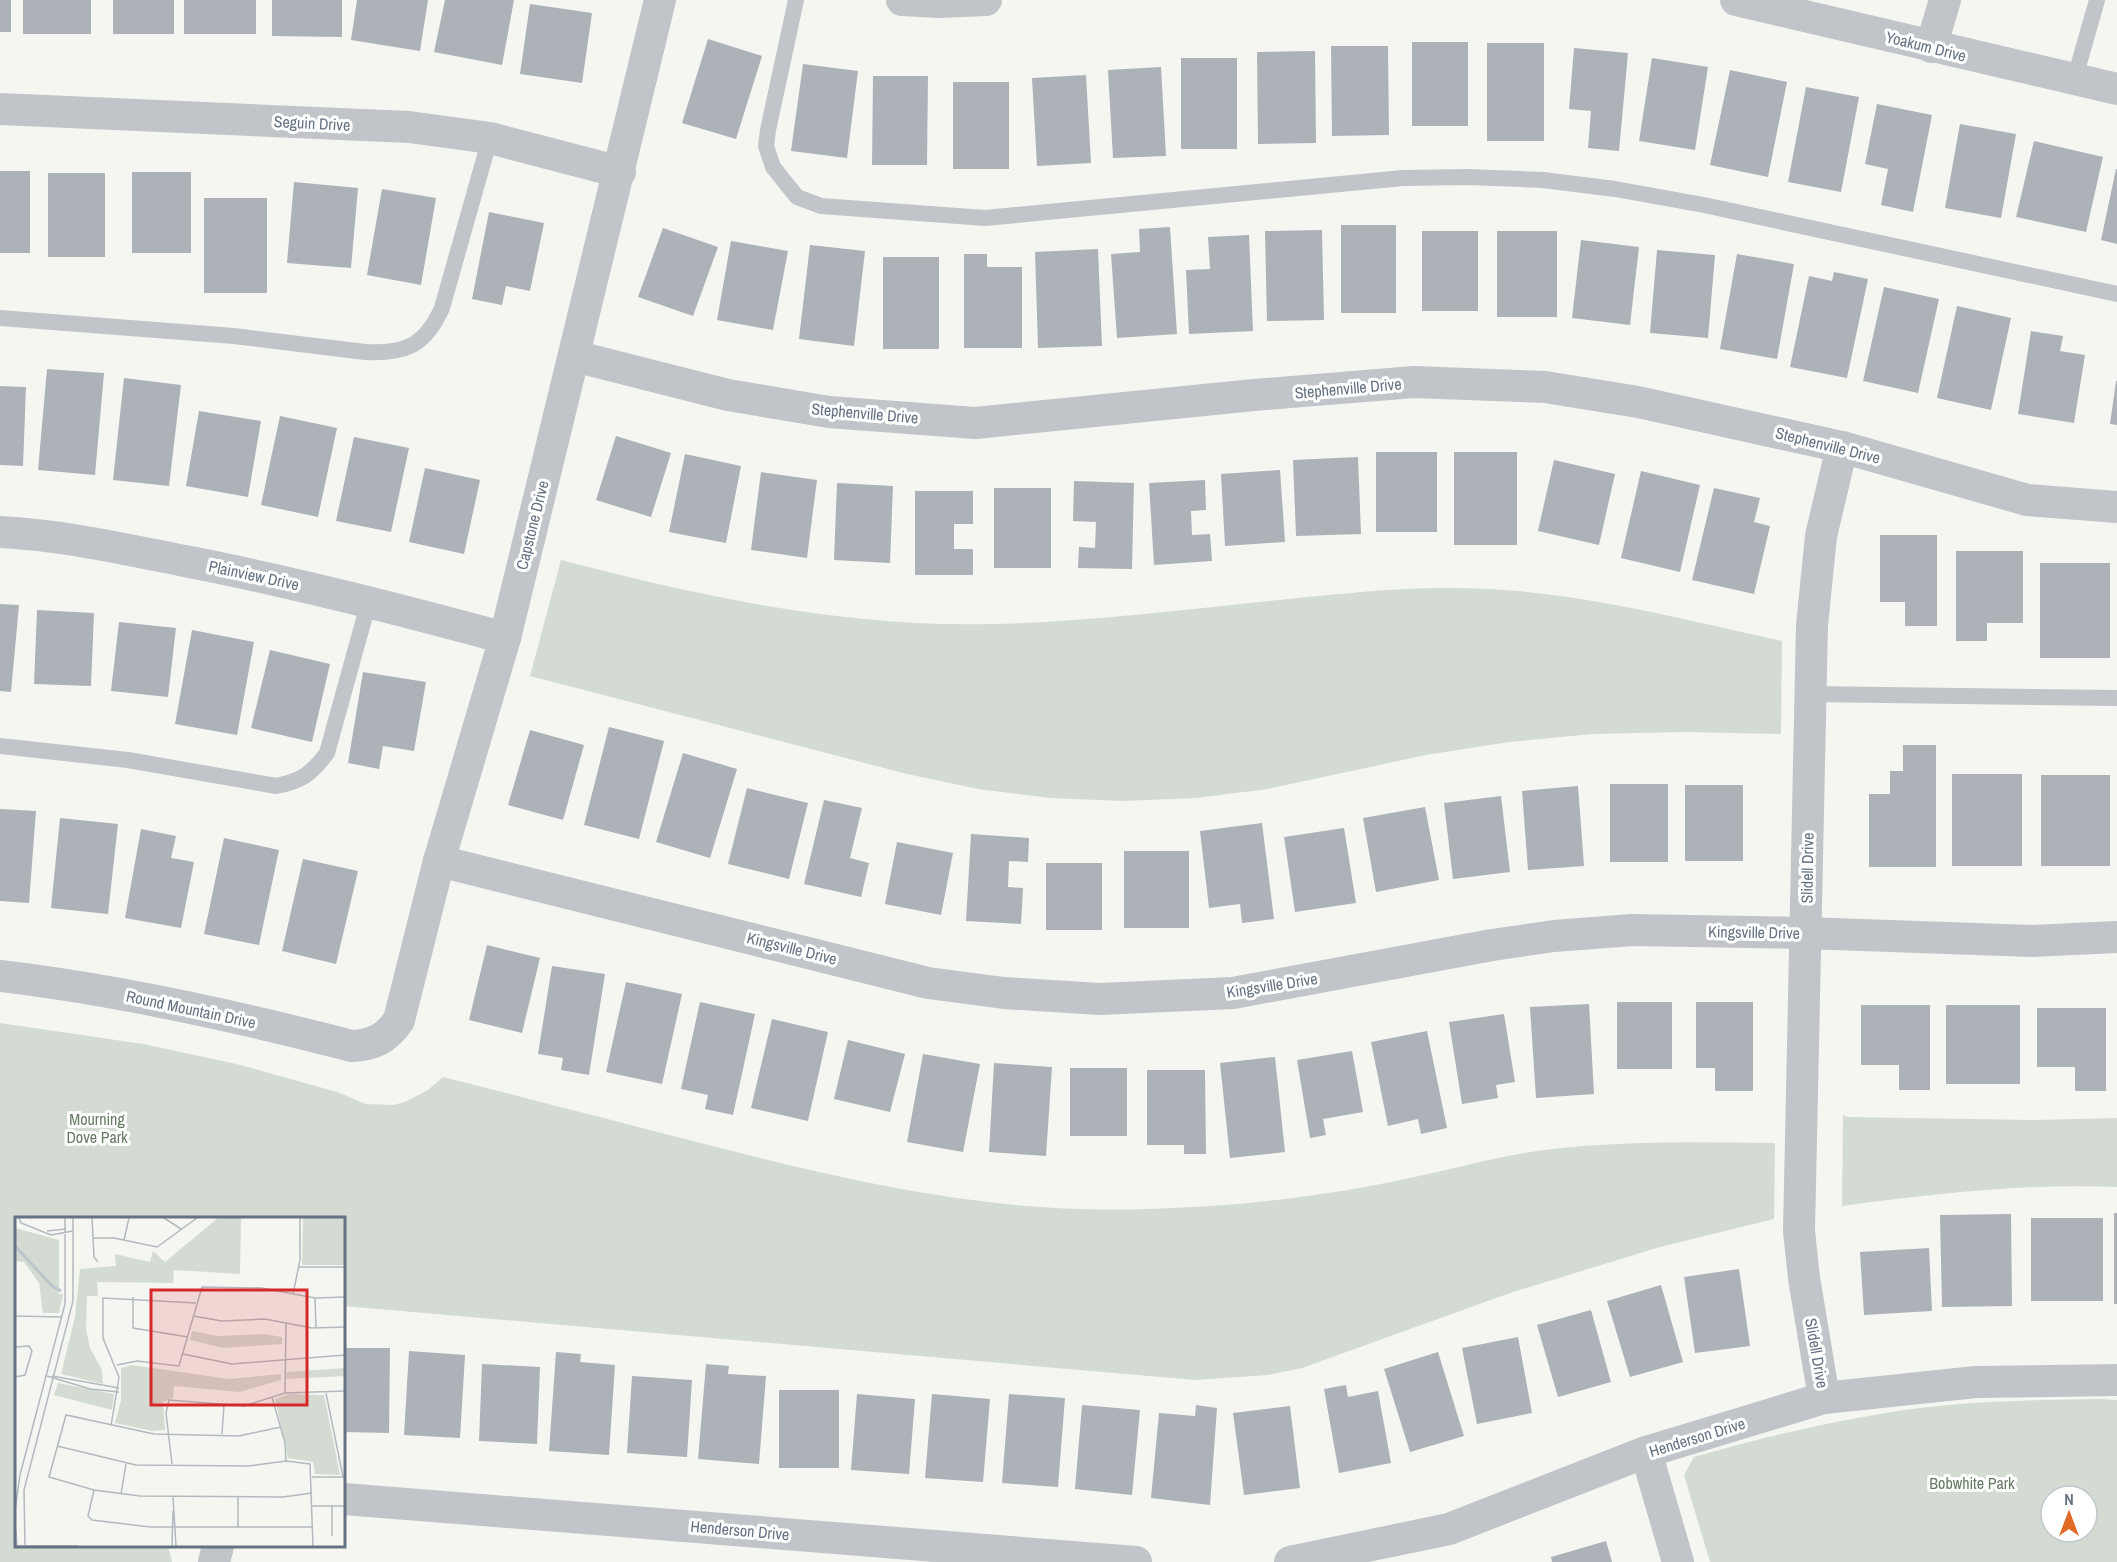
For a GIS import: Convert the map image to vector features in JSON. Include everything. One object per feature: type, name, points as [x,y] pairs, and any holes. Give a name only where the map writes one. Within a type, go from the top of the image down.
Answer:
[{"type":"street","name":"Capstone Drive","points":[[380,1040],[390,1033],[399,1020],[440,861],[505,638],[660,0]]},
{"type":"street","points":[[902,0],[939,2],[986,0]]},
{"type":"street","name":"Yoakum Drive","points":[[1736,0],[2074,81],[2117,89]]},
{"type":"street","points":[[1931,47],[1945,0]]},
{"type":"street","name":"Seguin Drive","points":[[0,109],[409,127],[490,138],[620,172]]},
{"type":"street","name":"Stephenville Drive","points":[[574,356],[728,395],[830,412],[975,423],[1266,394],[1414,382],[1545,387],[1638,402],[1842,447],[2027,500],[2117,507]]},
{"type":"street","name":"Slidell Drive","points":[[1824,1398],[1798,1232],[1812,625],[1821,536],[1842,447]]},
{"type":"street","name":"Plainview Drive","points":[[0,532],[128,549],[230,570],[369,601],[505,638]]},
{"type":"street","name":"Kingsville Drive","points":[[440,861],[928,983],[1004,993],[1100,999],[1233,993],[1554,936],[1632,930],[2032,941],[2117,938]]},
{"type":"street","name":"Round Mountain Drive","points":[[0,976],[70,984],[149,999],[352,1046],[372,1044],[380,1040]]},
{"type":"street","name":"Henderson Drive","points":[[1290,1562],[1449,1529],[1646,1452],[1824,1398],[1976,1382],[2117,1380]]},
{"type":"street","points":[[1646,1452],[1678,1562]]},
{"type":"street","name":"Henderson Drive","points":[[345,1499],[988,1556],[1136,1562]]},
{"type":"street","points":[[214,1562],[218,1547]]},
{"type":"lane","points":[[796,0],[766,146],[773,167],[797,197],[821,206],[985,218],[1403,178],[1468,177],[1543,180],[1615,189],[1704,205],[2117,294]]},
{"type":"lane","points":[[2074,81],[2097,0]]},
{"type":"lane","points":[[0,318],[234,336],[365,352],[401,351],[426,336],[435,325],[442,308],[490,138]]},
{"type":"lane","points":[[0,746],[128,760],[276,786],[290,784],[305,778],[327,753],[369,601]]},
{"type":"lane","points":[[1811,694],[2117,699]]},
{"type":"green space","points":[[561,560],[722,598],[775,607],[884,621],[939,624],[1071,620],[1414,588],[1494,589],[1577,598],[1782,641],[1781,734],[1685,732],[1593,734],[1509,742],[1426,755],[1268,789],[1196,798],[1123,801],[1050,798],[978,789],[907,774],[530,676]]},
{"type":"green space","name":"Mourning Dove Park","points":[[0,1023],[143,1044],[241,1065],[337,1092],[366,1104],[393,1105],[405,1102],[428,1090],[443,1077],[806,1169],[918,1192],[1032,1206],[1148,1209],[1240,1204],[1361,1188],[1544,1150],[1688,1142],[1775,1143],[1774,1219],[1660,1247],[1510,1293],[1302,1368],[1268,1375],[1195,1380],[345,1306],[345,1217],[15,1217],[15,1547],[168,1547],[172,1562],[0,1562]]},
{"type":"green space","points":[[1843,1115],[1847,1117],[2034,1120],[2117,1118],[2117,1187],[2014,1188],[1842,1206]]},
{"type":"green space","name":"Bobwhite Park","points":[[2117,1400],[2117,1562],[1710,1562],[1684,1475],[1694,1457],[1856,1418],[1935,1406],[1991,1402]]},
{"type":"building","points":[[0,0],[11,0],[11,32],[0,32]]},
{"type":"building","points":[[23,0],[91,0],[91,34],[23,34]]},
{"type":"building","points":[[113,0],[174,0],[174,34],[113,34]]},
{"type":"building","points":[[184,0],[256,0],[256,34],[184,34]]},
{"type":"building","points":[[272,0],[342,0],[342,37],[272,36]]},
{"type":"building","points":[[357,0],[428,0],[420,51],[351,40]]},
{"type":"building","points":[[445,0],[514,0],[502,65],[434,52]]},
{"type":"building","points":[[530,4],[592,13],[582,83],[520,74]]},
{"type":"building","points":[[708,39],[762,56],[736,139],[682,123]]},
{"type":"building","points":[[1412,42],[1468,42],[1468,126],[1412,126]]},
{"type":"building","points":[[1487,43],[1544,43],[1544,141],[1487,141]]},
{"type":"building","points":[[1331,46],[1388,46],[1389,135],[1332,136]]},
{"type":"building","points":[[1574,48],[1628,53],[1619,151],[1588,148],[1591,111],[1569,109]]},
{"type":"building","points":[[1315,51],[1316,143],[1258,144],[1257,52]]},
{"type":"building","points":[[1181,58],[1237,58],[1237,149],[1181,149]]},
{"type":"building","points":[[1652,58],[1708,67],[1695,150],[1639,141]]},
{"type":"building","points":[[803,64],[858,71],[847,158],[791,151]]},
{"type":"building","points":[[1161,67],[1166,156],[1113,158],[1108,70]]},
{"type":"building","points":[[1730,70],[1787,82],[1768,177],[1710,165]]},
{"type":"building","points":[[1086,75],[1091,163],[1037,166],[1032,78]]},
{"type":"building","points":[[873,76],[928,76],[927,165],[872,165]]},
{"type":"building","points":[[953,82],[1009,82],[1009,169],[953,169]]},
{"type":"building","points":[[1806,87],[1859,97],[1841,192],[1788,182]]},
{"type":"building","points":[[1877,104],[1932,115],[1913,212],[1881,205],[1888,169],[1865,164]]},
{"type":"building","points":[[1960,124],[2016,134],[2001,218],[1945,208]]},
{"type":"building","points":[[2034,141],[2103,157],[2086,232],[2016,217]]},
{"type":"building","points":[[2117,169],[2117,244],[2101,240]]},
{"type":"building","points":[[0,171],[30,171],[30,253],[0,253]]},
{"type":"building","points":[[132,172],[191,172],[191,253],[132,253]]},
{"type":"building","points":[[48,173],[105,173],[105,257],[48,257]]},
{"type":"building","points":[[294,182],[358,188],[351,268],[287,263]]},
{"type":"building","points":[[382,189],[436,198],[421,285],[367,275]]},
{"type":"building","points":[[204,198],[267,198],[267,293],[204,293]]},
{"type":"building","points":[[489,212],[544,223],[530,291],[506,286],[502,305],[472,299]]},
{"type":"building","points":[[1341,225],[1396,225],[1396,313],[1341,313]]},
{"type":"building","points":[[1170,227],[1177,334],[1117,338],[1111,254],[1140,252],[1139,229]]},
{"type":"building","points":[[663,228],[718,247],[693,316],[638,297]]},
{"type":"building","points":[[1322,230],[1324,320],[1267,321],[1265,231]]},
{"type":"building","points":[[1422,231],[1478,231],[1478,311],[1422,311]]},
{"type":"building","points":[[1497,231],[1557,231],[1557,317],[1497,317]]},
{"type":"building","points":[[1249,235],[1253,331],[1189,334],[1186,270],[1210,269],[1208,237]]},
{"type":"building","points":[[1581,240],[1639,247],[1630,325],[1572,318]]},
{"type":"building","points":[[731,241],[788,251],[773,330],[717,320]]},
{"type":"building","points":[[810,245],[865,251],[854,346],[799,339]]},
{"type":"building","points":[[1098,249],[1102,346],[1038,348],[1035,252]]},
{"type":"building","points":[[1657,250],[1715,255],[1708,338],[1650,333]]},
{"type":"building","points":[[964,254],[987,254],[987,267],[1022,267],[1022,348],[964,348]]},
{"type":"building","points":[[1737,254],[1794,264],[1777,359],[1720,349]]},
{"type":"building","points":[[883,257],[939,257],[939,349],[883,349]]},
{"type":"building","points":[[1834,272],[1868,279],[1847,378],[1790,367],[1809,276],[1832,281]]},
{"type":"building","points":[[1884,287],[1939,299],[1918,393],[1863,381]]},
{"type":"building","points":[[1957,306],[2011,318],[1991,410],[1937,398]]},
{"type":"building","points":[[2031,331],[2063,336],[2060,351],[2085,355],[2074,423],[2018,414]]},
{"type":"building","points":[[47,369],[104,373],[95,475],[38,470]]},
{"type":"building","points":[[124,378],[181,385],[169,486],[113,480]]},
{"type":"building","points":[[2117,381],[2117,425],[2110,424]]},
{"type":"building","points":[[0,386],[26,387],[23,466],[0,465]]},
{"type":"building","points":[[199,411],[261,421],[248,497],[186,486]]},
{"type":"building","points":[[280,416],[337,428],[318,517],[261,505]]},
{"type":"building","points":[[616,436],[671,453],[651,517],[596,500]]},
{"type":"building","points":[[354,437],[409,448],[391,532],[336,521]]},
{"type":"building","points":[[1376,452],[1437,452],[1437,532],[1376,532]]},
{"type":"building","points":[[1454,452],[1517,452],[1517,545],[1454,545]]},
{"type":"building","points":[[685,454],[741,466],[726,543],[669,532]]},
{"type":"building","points":[[1358,457],[1361,534],[1296,536],[1293,460]]},
{"type":"building","points":[[1554,460],[1615,474],[1599,545],[1538,531]]},
{"type":"building","points":[[425,468],[480,480],[464,554],[409,542]]},
{"type":"building","points":[[1280,470],[1285,542],[1225,546],[1221,474]]},
{"type":"building","points":[[1641,471],[1700,485],[1680,572],[1621,558]]},
{"type":"building","points":[[761,472],[817,480],[807,558],[751,550]]},
{"type":"building","points":[[1205,480],[1206,510],[1191,511],[1192,535],[1210,534],[1212,561],[1154,565],[1149,483]]},
{"type":"building","points":[[1074,481],[1134,483],[1132,569],[1078,568],[1079,547],[1095,548],[1096,522],[1073,521]]},
{"type":"building","points":[[837,483],[893,486],[890,563],[834,560]]},
{"type":"building","points":[[994,488],[1051,488],[1051,568],[994,568]]},
{"type":"building","points":[[1714,488],[1760,498],[1754,522],[1770,526],[1754,594],[1692,580]]},
{"type":"building","points":[[915,491],[973,491],[973,524],[954,524],[954,549],[973,549],[973,575],[915,575]]},
{"type":"building","points":[[1880,535],[1937,535],[1937,626],[1905,626],[1905,602],[1880,602]]},
{"type":"building","points":[[1956,551],[2023,551],[2023,623],[1987,623],[1987,641],[1956,641]]},
{"type":"building","points":[[2040,563],[2110,563],[2110,658],[2040,658]]},
{"type":"building","points":[[0,604],[19,605],[11,692],[0,691]]},
{"type":"building","points":[[37,610],[94,613],[91,686],[34,684]]},
{"type":"building","points":[[119,622],[176,628],[168,697],[111,691]]},
{"type":"building","points":[[192,630],[254,642],[237,735],[175,724]]},
{"type":"building","points":[[270,650],[330,664],[312,742],[251,728]]},
{"type":"building","points":[[363,672],[426,682],[414,751],[383,746],[379,769],[348,763]]},
{"type":"building","points":[[609,727],[664,741],[639,839],[584,825]]},
{"type":"building","points":[[530,730],[584,745],[563,820],[508,805]]},
{"type":"building","points":[[1903,745],[1936,745],[1936,867],[1869,867],[1869,794],[1890,794],[1890,771],[1903,771]]},
{"type":"building","points":[[683,753],[737,769],[710,858],[656,842]]},
{"type":"building","points":[[1952,774],[2022,774],[2022,866],[1952,866]]},
{"type":"building","points":[[2041,775],[2110,775],[2110,866],[2041,866]]},
{"type":"building","points":[[1610,784],[1668,784],[1668,862],[1610,862]]},
{"type":"building","points":[[1685,785],[1743,785],[1743,861],[1685,861]]},
{"type":"building","points":[[1578,786],[1584,866],[1528,870],[1522,791]]},
{"type":"building","points":[[747,788],[808,803],[789,879],[728,864]]},
{"type":"building","points":[[1501,796],[1510,872],[1453,879],[1444,803]]},
{"type":"building","points":[[824,800],[862,808],[850,858],[869,863],[861,897],[804,884]]},
{"type":"building","points":[[1425,807],[1439,880],[1376,892],[1363,818]]},
{"type":"building","points":[[0,809],[36,811],[29,903],[0,901]]},
{"type":"building","points":[[60,818],[118,824],[108,914],[51,908]]},
{"type":"building","points":[[1262,823],[1274,919],[1242,923],[1240,904],[1209,908],[1200,831]]},
{"type":"building","points":[[1344,828],[1356,903],[1295,912],[1284,837]]},
{"type":"building","points":[[141,829],[176,836],[171,858],[194,862],[181,928],[125,918]]},
{"type":"building","points":[[971,834],[1029,838],[1028,862],[1009,861],[1008,887],[1023,888],[1021,924],[966,921]]},
{"type":"building","points":[[224,838],[279,850],[259,945],[204,934]]},
{"type":"building","points":[[897,842],[953,853],[941,915],[885,904]]},
{"type":"building","points":[[1124,851],[1189,851],[1189,928],[1124,928]]},
{"type":"building","points":[[303,859],[358,871],[336,964],[282,951]]},
{"type":"building","points":[[1046,863],[1102,863],[1102,930],[1046,930]]},
{"type":"building","points":[[487,945],[540,958],[522,1033],[469,1020]]},
{"type":"building","points":[[552,966],[605,974],[589,1075],[561,1070],[563,1058],[538,1054]]},
{"type":"building","points":[[626,982],[682,994],[662,1084],[606,1072]]},
{"type":"building","points":[[700,1002],[755,1014],[733,1115],[705,1109],[708,1095],[681,1089]]},
{"type":"building","points":[[1617,1002],[1672,1002],[1672,1069],[1617,1069]]},
{"type":"building","points":[[1696,1002],[1753,1002],[1753,1091],[1715,1091],[1715,1068],[1696,1068]]},
{"type":"building","points":[[1589,1004],[1594,1094],[1536,1098],[1530,1007]]},
{"type":"building","points":[[1861,1005],[1930,1005],[1930,1090],[1899,1090],[1899,1065],[1861,1065]]},
{"type":"building","points":[[1946,1005],[2020,1005],[2020,1084],[1946,1084]]},
{"type":"building","points":[[2037,1008],[2106,1008],[2106,1091],[2075,1091],[2075,1067],[2037,1067]]},
{"type":"building","points":[[1504,1014],[1515,1082],[1496,1085],[1498,1098],[1462,1104],[1449,1022]]},
{"type":"building","points":[[772,1019],[828,1032],[808,1121],[751,1108]]},
{"type":"building","points":[[1427,1031],[1447,1128],[1421,1134],[1418,1119],[1388,1126],[1371,1042]]},
{"type":"building","points":[[848,1040],[905,1054],[890,1112],[834,1099]]},
{"type":"building","points":[[1352,1051],[1363,1112],[1323,1119],[1326,1135],[1310,1138],[1297,1060]]},
{"type":"building","points":[[923,1054],[980,1064],[963,1152],[907,1142]]},
{"type":"building","points":[[1275,1057],[1285,1152],[1230,1158],[1220,1063]]},
{"type":"building","points":[[994,1063],[1052,1067],[1046,1156],[989,1152]]},
{"type":"building","points":[[1070,1068],[1127,1068],[1127,1136],[1070,1136]]},
{"type":"building","points":[[1147,1070],[1205,1070],[1206,1154],[1184,1154],[1184,1145],[1147,1145]]},
{"type":"building","points":[[2114,1213],[2117,1213],[2117,1304],[2114,1304]]},
{"type":"building","points":[[2011,1214],[2012,1306],[1942,1307],[1940,1215]]},
{"type":"building","points":[[2031,1218],[2103,1218],[2103,1301],[2031,1301]]},
{"type":"building","points":[[1929,1248],[1932,1311],[1864,1315],[1860,1252]]},
{"type":"building","points":[[1739,1269],[1750,1346],[1695,1353],[1684,1277]]},
{"type":"building","points":[[1661,1285],[1683,1362],[1630,1377],[1607,1301]]},
{"type":"building","points":[[1591,1310],[1611,1382],[1558,1397],[1537,1325]]},
{"type":"building","points":[[1518,1337],[1532,1413],[1477,1424],[1462,1348]]},
{"type":"building","points":[[345,1348],[390,1348],[389,1433],[345,1432]]},
{"type":"building","points":[[409,1351],[465,1355],[460,1438],[404,1435]]},
{"type":"building","points":[[556,1352],[581,1354],[580,1362],[615,1365],[609,1455],[549,1451]]},
{"type":"building","points":[[1438,1352],[1464,1436],[1410,1452],[1384,1369]]},
{"type":"building","points":[[482,1364],[540,1367],[537,1444],[479,1441]]},
{"type":"building","points":[[706,1364],[729,1366],[728,1374],[766,1376],[759,1464],[698,1459]]},
{"type":"building","points":[[632,1376],[692,1380],[687,1457],[627,1453]]},
{"type":"building","points":[[1346,1385],[1348,1397],[1378,1391],[1391,1463],[1339,1473],[1324,1389]]},
{"type":"building","points":[[779,1390],[839,1390],[839,1468],[779,1468]]},
{"type":"building","points":[[857,1394],[915,1399],[909,1474],[851,1470]]},
{"type":"building","points":[[932,1394],[990,1399],[983,1482],[925,1478]]},
{"type":"building","points":[[1009,1394],[1065,1398],[1058,1487],[1002,1483]]},
{"type":"building","points":[[1082,1405],[1140,1410],[1132,1495],[1075,1489]]},
{"type":"building","points":[[1196,1405],[1217,1408],[1210,1505],[1151,1498],[1159,1413],[1195,1416]]},
{"type":"building","points":[[1290,1406],[1300,1488],[1244,1495],[1233,1413]]},
{"type":"building","points":[[1606,1541],[1612,1562],[1552,1562],[1551,1557]]}]
